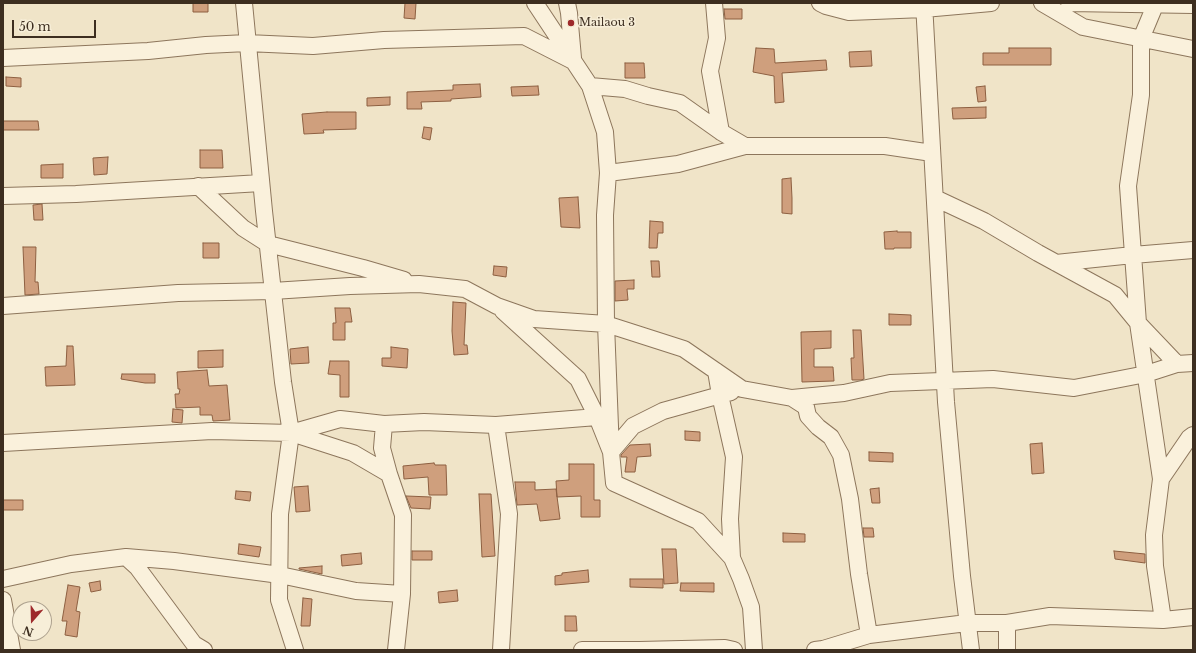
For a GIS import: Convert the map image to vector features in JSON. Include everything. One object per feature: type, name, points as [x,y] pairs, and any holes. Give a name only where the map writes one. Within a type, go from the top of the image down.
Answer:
[{"type":"street","points":[[244,3],[261,183],[283,382],[291,433],[280,514],[279,600],[295,650]]},
{"type":"street","points":[[536,3],[590,86],[605,132],[608,173],[605,215],[606,324],[611,452],[614,484],[698,521],[732,558],[751,607],[754,650]]},
{"type":"street","points":[[567,3],[573,61]]},
{"type":"street","points":[[714,3],[717,38],[710,71],[721,132]]},
{"type":"street","points":[[820,3],[849,12],[924,6],[991,3]]},
{"type":"street","points":[[1042,3],[1083,27],[1193,49]]},
{"type":"street","points":[[1069,3],[1193,4]]},
{"type":"street","points":[[1156,4],[1141,39],[1141,94],[1128,186],[1138,322],[1160,479],[1154,535],[1155,558],[1163,620]]},
{"type":"street","points":[[924,6],[936,198],[946,402],[957,529],[971,650]]},
{"type":"street","points":[[3,58],[148,51],[206,45],[247,43],[313,46],[384,40],[524,36],[573,61]]},
{"type":"street","points":[[590,86],[625,89],[680,103],[721,132],[745,146]]},
{"type":"street","points":[[608,173],[678,164],[745,146],[885,146],[932,153]]},
{"type":"street","points":[[3,196],[76,194],[261,183]]},
{"type":"street","points":[[198,186],[243,228],[268,244],[419,284]]},
{"type":"street","points":[[936,198],[984,221],[1115,295],[1138,322],[1185,364]]},
{"type":"street","points":[[1056,263],[1193,250]]},
{"type":"street","points":[[3,306],[178,293],[273,291],[350,286],[419,284],[465,289],[497,306],[534,319],[606,324],[684,349],[742,389],[792,398],[844,393],[890,383],[993,379],[1074,388],[1146,374],[1185,364]]},
{"type":"street","points":[[497,306],[578,379],[597,417],[611,452]]},
{"type":"street","points":[[716,371],[734,457],[730,519],[732,558]]},
{"type":"street","points":[[611,452],[633,426],[663,411],[742,389]]},
{"type":"street","points":[[792,398],[806,407],[808,416],[831,437],[841,455],[850,499],[859,574],[869,635]]},
{"type":"street","points":[[291,433],[340,419],[384,424],[424,422],[496,425],[597,417]]},
{"type":"street","points":[[384,424],[382,448],[403,515],[402,594],[396,650]]},
{"type":"street","points":[[496,425],[509,514],[501,650]]},
{"type":"street","points":[[3,443],[212,431],[291,433],[353,453],[389,474]]},
{"type":"street","points":[[1160,479],[1189,438],[1193,435]]},
{"type":"street","points":[[3,579],[71,564],[126,557],[174,561],[280,575],[356,591],[402,594]]},
{"type":"street","points":[[126,557],[137,567],[194,644],[204,650]]},
{"type":"street","points":[[3,600],[12,650]]},
{"type":"street","points":[[821,650],[869,635],[967,623],[1007,623],[1050,616],[1163,620],[1193,617]]},
{"type":"street","points":[[1007,623],[1007,650]]},
{"type":"street","points":[[582,650],[725,648],[734,650]]},
{"type":"building","points":[[193,3],[208,3],[208,12],[193,12]]},
{"type":"building","points":[[405,3],[416,3],[415,19],[404,18]]},
{"type":"building","points":[[724,9],[742,9],[742,19],[725,19]]},
{"type":"building","points":[[756,48],[774,49],[775,63],[826,60],[827,70],[782,73],[784,102],[775,103],[774,76],[753,72]]},
{"type":"building","points":[[1009,48],[1051,48],[1051,65],[983,65],[983,53],[1009,53]]},
{"type":"building","points":[[871,51],[872,66],[850,67],[849,52]]},
{"type":"building","points":[[625,63],[644,63],[645,78],[625,78]]},
{"type":"building","points":[[6,77],[21,78],[21,87],[6,86]]},
{"type":"building","points":[[480,84],[481,97],[451,99],[451,101],[421,102],[422,109],[407,109],[407,92],[453,90],[453,85]]},
{"type":"building","points":[[538,86],[539,95],[512,96],[511,87]]},
{"type":"building","points":[[985,86],[986,101],[978,102],[976,87]]},
{"type":"building","points":[[390,97],[390,105],[367,106],[367,98]]},
{"type":"building","points":[[986,107],[986,118],[953,119],[952,108]]},
{"type":"building","points":[[356,112],[356,129],[323,130],[324,133],[304,134],[302,114]]},
{"type":"building","points":[[3,121],[38,121],[39,130],[3,130]]},
{"type":"building","points":[[424,127],[432,128],[430,140],[422,138]]},
{"type":"building","points":[[200,150],[222,150],[223,168],[200,168]]},
{"type":"building","points":[[108,157],[107,174],[94,175],[93,158]]},
{"type":"building","points":[[63,164],[63,178],[41,178],[41,165]]},
{"type":"building","points":[[791,178],[792,214],[782,213],[782,179]]},
{"type":"building","points":[[578,197],[580,228],[561,227],[559,198]]},
{"type":"building","points":[[42,204],[43,220],[34,220],[33,205]]},
{"type":"building","points":[[650,221],[663,222],[663,233],[658,233],[657,248],[649,248]]},
{"type":"building","points":[[884,232],[911,232],[911,248],[885,249]]},
{"type":"building","points":[[203,243],[219,243],[219,258],[203,258]]},
{"type":"building","points":[[23,247],[36,247],[35,282],[38,282],[39,294],[25,295]]},
{"type":"building","points":[[651,261],[659,261],[660,277],[652,277]]},
{"type":"building","points":[[494,266],[507,267],[506,277],[493,275]]},
{"type":"building","points":[[634,280],[634,289],[627,289],[628,300],[615,301],[615,281]]},
{"type":"building","points":[[453,302],[466,303],[464,345],[467,345],[468,354],[454,355],[452,331]]},
{"type":"building","points":[[335,308],[350,308],[352,322],[345,322],[345,340],[333,340],[333,323],[336,323]]},
{"type":"building","points":[[889,314],[911,315],[911,325],[889,325]]},
{"type":"building","points":[[853,330],[861,330],[864,379],[861,380],[852,380],[851,358],[854,358]]},
{"type":"building","points":[[831,331],[831,348],[814,349],[814,367],[833,367],[834,381],[802,382],[801,332]]},
{"type":"building","points":[[67,346],[73,346],[75,385],[46,386],[45,367],[66,366]]},
{"type":"building","points":[[308,347],[309,363],[291,364],[290,349]]},
{"type":"building","points":[[391,347],[408,349],[407,368],[382,366],[382,358],[391,358]]},
{"type":"building","points":[[223,350],[223,367],[198,368],[198,351]]},
{"type":"building","points":[[330,361],[349,361],[349,397],[340,397],[340,375],[328,374]]},
{"type":"building","points":[[207,370],[209,386],[227,385],[230,420],[213,421],[212,415],[200,415],[200,407],[176,408],[175,394],[179,394],[180,389],[178,389],[177,372]]},
{"type":"building","points":[[122,374],[155,374],[155,383],[121,379]]},
{"type":"building","points":[[173,409],[183,410],[182,423],[172,422]]},
{"type":"building","points":[[685,431],[700,432],[700,441],[685,440]]},
{"type":"building","points":[[1042,443],[1044,473],[1032,474],[1030,444]]},
{"type":"building","points":[[650,444],[651,456],[637,457],[635,472],[625,472],[627,457],[621,457],[621,455],[630,445]]},
{"type":"building","points":[[869,452],[893,453],[893,462],[869,461]]},
{"type":"building","points":[[434,463],[435,465],[446,465],[447,495],[429,495],[428,477],[404,479],[403,466]]},
{"type":"building","points":[[569,464],[594,464],[594,500],[600,500],[600,517],[581,517],[581,496],[557,497],[556,481],[569,480]]},
{"type":"building","points":[[515,482],[535,482],[535,490],[556,489],[560,519],[540,521],[537,504],[517,505]]},
{"type":"building","points":[[308,486],[310,511],[296,512],[294,487]]},
{"type":"building","points":[[879,488],[880,503],[872,503],[870,489]]},
{"type":"building","points":[[236,491],[251,492],[250,501],[235,499]]},
{"type":"building","points":[[479,494],[491,494],[495,556],[482,557]]},
{"type":"building","points":[[406,496],[431,497],[430,509],[411,508]]},
{"type":"building","points":[[3,500],[23,500],[23,510],[3,510]]},
{"type":"building","points":[[863,528],[873,528],[874,537],[864,537]]},
{"type":"building","points":[[783,533],[805,534],[805,542],[783,542]]},
{"type":"building","points":[[239,544],[261,547],[259,557],[238,554]]},
{"type":"building","points":[[662,549],[676,549],[678,583],[664,584]]},
{"type":"building","points":[[412,551],[432,551],[432,560],[412,560]]},
{"type":"building","points":[[1114,551],[1145,554],[1145,563],[1115,559]]},
{"type":"building","points":[[361,553],[362,564],[342,566],[341,555]]},
{"type":"building","points":[[322,566],[322,574],[299,569],[299,568]]},
{"type":"building","points":[[588,570],[589,582],[555,585],[555,576],[562,575],[562,573]]},
{"type":"building","points":[[630,579],[663,579],[663,588],[630,587]]},
{"type":"building","points":[[100,581],[101,590],[91,592],[89,583]]},
{"type":"building","points":[[681,583],[714,583],[714,592],[680,591]]},
{"type":"building","points":[[68,585],[80,587],[76,611],[80,612],[77,637],[65,635],[67,621],[62,621]]},
{"type":"building","points":[[457,590],[458,601],[439,603],[438,592]]},
{"type":"building","points":[[303,598],[312,599],[310,626],[301,626]]},
{"type":"building","points":[[565,616],[576,616],[577,631],[565,631]]},
{"type":"place","name":"Mailaou 3","points":[[571,23]]}]
